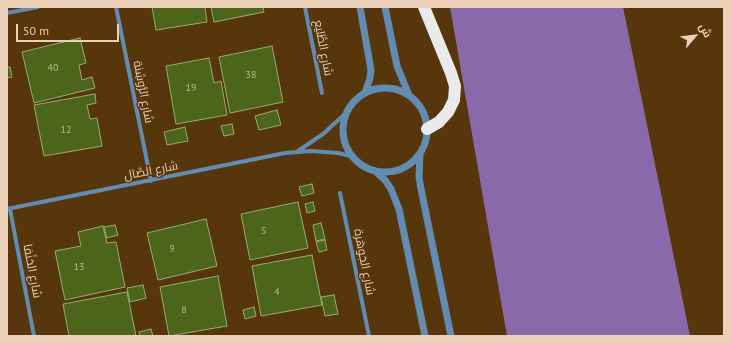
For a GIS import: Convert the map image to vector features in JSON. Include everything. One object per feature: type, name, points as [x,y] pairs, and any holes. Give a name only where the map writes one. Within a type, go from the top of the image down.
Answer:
[{"type":"highway","points":[[424,7],[455,86],[454,100],[448,112],[439,122],[427,129]]},
{"type":"street","points":[[7,13],[38,7]]},
{"type":"street","name":"شارع الرُّوشِنة","points":[[116,7],[151,181]]},
{"type":"street","name":"شارع الطَّليع","points":[[305,7],[322,93]]},
{"type":"street","points":[[360,7],[371,65],[370,78],[365,93]]},
{"type":"street","points":[[385,7],[397,66],[409,95]]},
{"type":"street","points":[[387,88],[398,90],[409,95],[418,104],[425,116],[427,129],[426,142],[420,154],[414,162],[406,168],[391,172],[376,172],[367,169],[351,156],[344,140],[343,131],[346,113],[357,98],[376,89],[387,88]]},
{"type":"street","name":"شارع الصَّال","points":[[298,152],[323,134],[346,113]]},
{"type":"street","name":"شارع الصَّال","points":[[8,209],[298,152],[325,151],[351,156]]},
{"type":"street","points":[[420,154],[419,172],[421,189],[451,336]]},
{"type":"street","points":[[376,172],[385,180],[391,189],[399,209],[425,336]]},
{"type":"street","name":"شارع الجَوهَرة","points":[[340,193],[368,336]]},
{"type":"street","name":"شارع الحَنْفا","points":[[8,209],[34,336]]},
{"type":"shaded area","points":[[450,7],[623,7],[690,336],[507,336]]},
{"type":"building","points":[[152,7],[205,7],[207,22],[156,30]]},
{"type":"building","points":[[211,7],[263,7],[264,12],[214,22]]},
{"type":"building","points":[[80,38],[86,63],[79,65],[82,80],[92,77],[95,88],[34,103],[22,52]]},
{"type":"building","points":[[272,46],[283,102],[230,113],[219,57]]},
{"type":"building","points":[[209,58],[214,83],[221,81],[227,115],[176,124],[166,66]]},
{"type":"building","points":[[7,67],[10,67],[12,77],[7,78]]},
{"type":"building","points":[[95,94],[96,103],[87,105],[90,119],[97,118],[102,146],[44,156],[34,105]]},
{"type":"building","points":[[277,110],[281,125],[259,130],[255,116]]},
{"type":"building","points":[[232,124],[234,134],[224,136],[221,126]]},
{"type":"building","points":[[185,127],[188,141],[167,145],[164,132]]},
{"type":"building","points":[[312,184],[314,193],[302,196],[299,187]]},
{"type":"building","points":[[298,202],[308,248],[250,260],[241,214]]},
{"type":"building","points":[[313,202],[315,211],[307,213],[305,204]]},
{"type":"building","points":[[206,219],[217,266],[158,280],[147,233]]},
{"type":"building","points":[[321,223],[325,239],[316,241],[313,225]]},
{"type":"building","points":[[115,225],[118,235],[107,238],[104,227]]},
{"type":"building","points":[[103,226],[107,243],[116,242],[125,287],[65,300],[55,251],[81,246],[78,232]]},
{"type":"building","points":[[325,240],[327,250],[319,252],[316,242]]},
{"type":"building","points":[[312,255],[322,305],[261,316],[252,266]]},
{"type":"building","points":[[218,276],[227,326],[169,336],[160,287]]},
{"type":"building","points":[[143,285],[146,298],[130,302],[127,288]]},
{"type":"building","points":[[127,292],[136,336],[69,336],[63,304]]},
{"type":"building","points":[[334,295],[338,314],[325,316],[321,297]]},
{"type":"building","points":[[254,307],[256,316],[245,319],[243,310]]},
{"type":"building","points":[[151,329],[153,336],[140,336],[139,332]]}]
